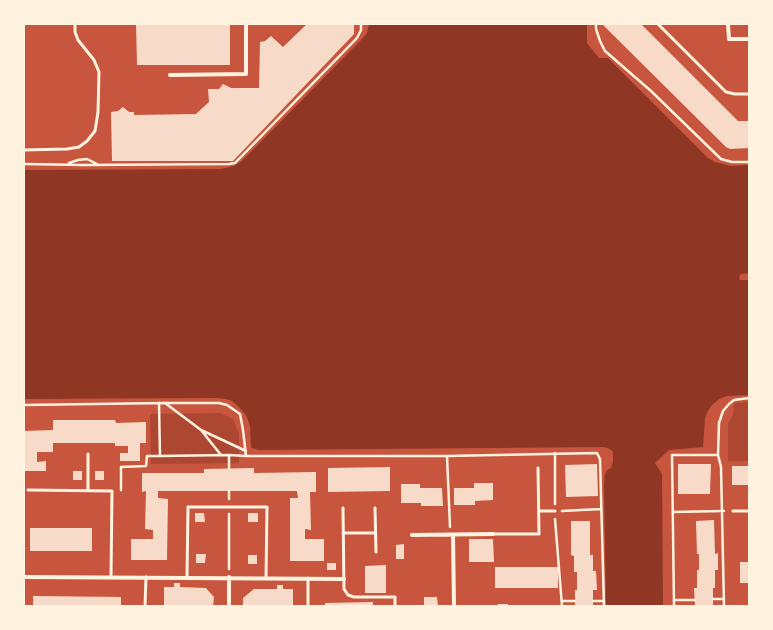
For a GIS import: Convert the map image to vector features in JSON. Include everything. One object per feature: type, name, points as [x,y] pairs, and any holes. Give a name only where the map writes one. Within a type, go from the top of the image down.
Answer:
[{"type":"street","points":[[170,75],[246,74],[246,24]]},
{"type":"street","points":[[728,24],[729,39],[749,39]]},
{"type":"street","points":[[412,535],[493,534]]},
{"type":"street","points":[[453,535],[454,606]]},
{"type":"street","points":[[24,577],[344,578]]},
{"type":"street","points":[[229,577],[229,606]]},
{"type":"lane","points":[[24,150],[67,149],[79,147],[88,141],[95,131],[98,112],[99,72],[94,60],[78,40],[75,32],[75,24]]},
{"type":"lane","points":[[658,24],[726,92],[734,94],[749,94]]},
{"type":"lane","points":[[88,454],[88,490]]},
{"type":"lane","points":[[493,534],[539,534],[538,468]]},
{"type":"lane","points":[[28,490],[112,491],[111,577]]},
{"type":"lane","points":[[187,577],[188,507],[267,507],[266,578]]},
{"type":"lane","points":[[343,508],[344,589],[348,595],[354,597],[395,597],[396,606]]},
{"type":"lane","points":[[375,508],[376,552]]},
{"type":"lane","points":[[539,511],[555,511]]},
{"type":"lane","points":[[733,512],[749,511]]},
{"type":"lane","points":[[343,533],[376,533]]},
{"type":"lane","points":[[146,577],[146,606]]},
{"type":"lane","points":[[308,578],[308,606]]},
{"type":"path","points":[[24,164],[85,165],[235,163],[357,38],[361,30],[361,24]]},
{"type":"path","points":[[596,24],[600,41],[605,51],[651,91],[721,159],[732,162],[749,162]]},
{"type":"path","points":[[67,164],[78,160],[87,159],[98,164]]},
{"type":"path","points":[[724,606],[721,467],[718,455],[719,423],[723,412],[729,404],[734,400],[749,398]]},
{"type":"path","points":[[159,403],[160,456]]},
{"type":"path","points":[[24,405],[159,403],[227,405],[234,408],[240,414],[246,456]]},
{"type":"path","points":[[165,403],[201,430],[246,451]]},
{"type":"path","points":[[201,430],[221,455]]},
{"type":"path","points":[[555,453],[555,511],[562,606]]},
{"type":"path","points":[[112,491],[121,491],[121,467],[146,466],[147,456],[447,456],[597,453],[600,459],[604,606]]},
{"type":"path","points":[[228,455],[229,468]]},
{"type":"path","points":[[674,606],[672,456],[718,455]]},
{"type":"path","points":[[447,456],[450,525],[453,535]]},
{"type":"path","points":[[229,491],[229,577]]},
{"type":"path","points":[[555,511],[601,509]]},
{"type":"path","points":[[673,512],[722,511]]},
{"type":"path","points":[[713,599],[724,599]]},
{"type":"path","points":[[674,600],[695,600]]},
{"type":"path","points":[[562,601],[575,601]]},
{"type":"path","points":[[593,601],[604,601]]},
{"type":"shaded area","points":[[369,24],[587,24],[587,43],[599,58],[608,58],[708,158],[715,162],[731,166],[749,165],[749,273],[741,274],[739,277],[740,280],[749,280],[749,395],[727,396],[719,399],[712,405],[705,418],[703,447],[669,450],[655,463],[662,474],[663,606],[606,606],[604,485],[605,474],[607,470],[611,468],[613,462],[613,452],[604,447],[258,450],[251,447],[250,426],[246,415],[232,401],[226,399],[24,399],[24,170],[221,169],[234,166],[242,161],[361,40],[367,33]]},
{"type":"shaded area","points":[[749,402],[749,461],[728,461],[728,423],[733,415],[734,404]]},
{"type":"shaded area","points":[[220,413],[233,419],[239,434],[239,463],[151,464],[150,414]]},
{"type":"building","points":[[136,24],[230,24],[230,65],[137,65]]},
{"type":"building","points":[[307,24],[354,24],[354,34],[233,161],[112,161],[111,112],[118,111],[123,107],[129,112],[134,112],[134,115],[196,114],[209,102],[208,89],[219,89],[223,84],[231,88],[259,88],[260,42],[265,41],[271,36],[283,47]]},
{"type":"building","points":[[603,24],[641,24],[738,121],[749,121],[749,148],[730,149],[726,147]]},
{"type":"building","points":[[53,420],[115,420],[116,423],[146,422],[146,443],[140,443],[140,461],[120,461],[120,453],[128,453],[128,446],[115,446],[115,443],[53,443],[53,452],[37,452],[37,462],[46,461],[46,471],[25,471],[24,431],[53,430]]},
{"type":"building","points":[[597,464],[598,496],[566,497],[565,465]]},
{"type":"building","points":[[678,464],[711,464],[710,494],[678,494]]},
{"type":"building","points":[[732,466],[749,466],[749,485],[732,485]]},
{"type":"building","points":[[390,467],[390,491],[328,492],[328,468]]},
{"type":"building","points":[[254,468],[254,473],[316,472],[316,492],[310,492],[311,530],[305,529],[305,539],[324,539],[324,561],[290,561],[290,498],[298,498],[297,491],[158,491],[158,498],[168,499],[167,560],[131,560],[131,539],[153,539],[153,530],[145,529],[146,491],[142,492],[142,473],[204,473],[204,469]]},
{"type":"building","points":[[73,471],[82,471],[82,480],[73,480]]},
{"type":"building","points":[[95,471],[104,471],[104,480],[95,480]]},
{"type":"building","points":[[474,483],[493,483],[493,500],[475,501],[475,505],[454,505],[454,488],[474,488]]},
{"type":"building","points":[[401,484],[420,484],[420,488],[442,488],[443,506],[421,506],[421,503],[401,503]]},
{"type":"building","points":[[195,513],[204,513],[205,522],[195,522]]},
{"type":"building","points":[[248,513],[258,513],[258,522],[248,522]]},
{"type":"building","points":[[714,520],[715,554],[718,553],[718,570],[715,570],[713,606],[695,606],[694,588],[697,588],[697,570],[699,570],[696,521]]},
{"type":"building","points":[[571,521],[590,521],[590,555],[593,555],[593,571],[596,571],[597,590],[593,590],[593,606],[575,606],[577,572],[574,572],[574,556],[571,555]]},
{"type":"building","points":[[30,528],[92,528],[92,551],[30,551]]},
{"type":"building","points":[[469,539],[493,539],[494,562],[469,562]]},
{"type":"building","points":[[404,544],[404,559],[396,559],[396,545]]},
{"type":"building","points":[[196,554],[206,554],[205,563],[196,563]]},
{"type":"building","points":[[248,555],[257,555],[257,564],[248,564]]},
{"type":"building","points":[[740,562],[749,562],[749,583],[740,583]]},
{"type":"building","points":[[327,563],[336,563],[336,570],[327,570]]},
{"type":"building","points":[[386,565],[386,593],[365,593],[365,566]]},
{"type":"building","points":[[495,567],[558,567],[558,588],[495,588]]},
{"type":"building","points":[[174,583],[180,583],[180,587],[206,588],[214,597],[213,606],[164,606],[164,587],[174,587]]},
{"type":"building","points":[[277,585],[283,585],[283,589],[293,589],[293,606],[243,606],[243,598],[254,589],[277,589]]},
{"type":"building","points":[[33,596],[121,597],[121,606],[33,606]]},
{"type":"building","points":[[424,597],[437,597],[438,606],[424,606]]},
{"type":"building","points":[[373,602],[373,606],[325,606],[325,603]]},
{"type":"building","points":[[498,604],[508,604],[508,606],[498,606]]}]
